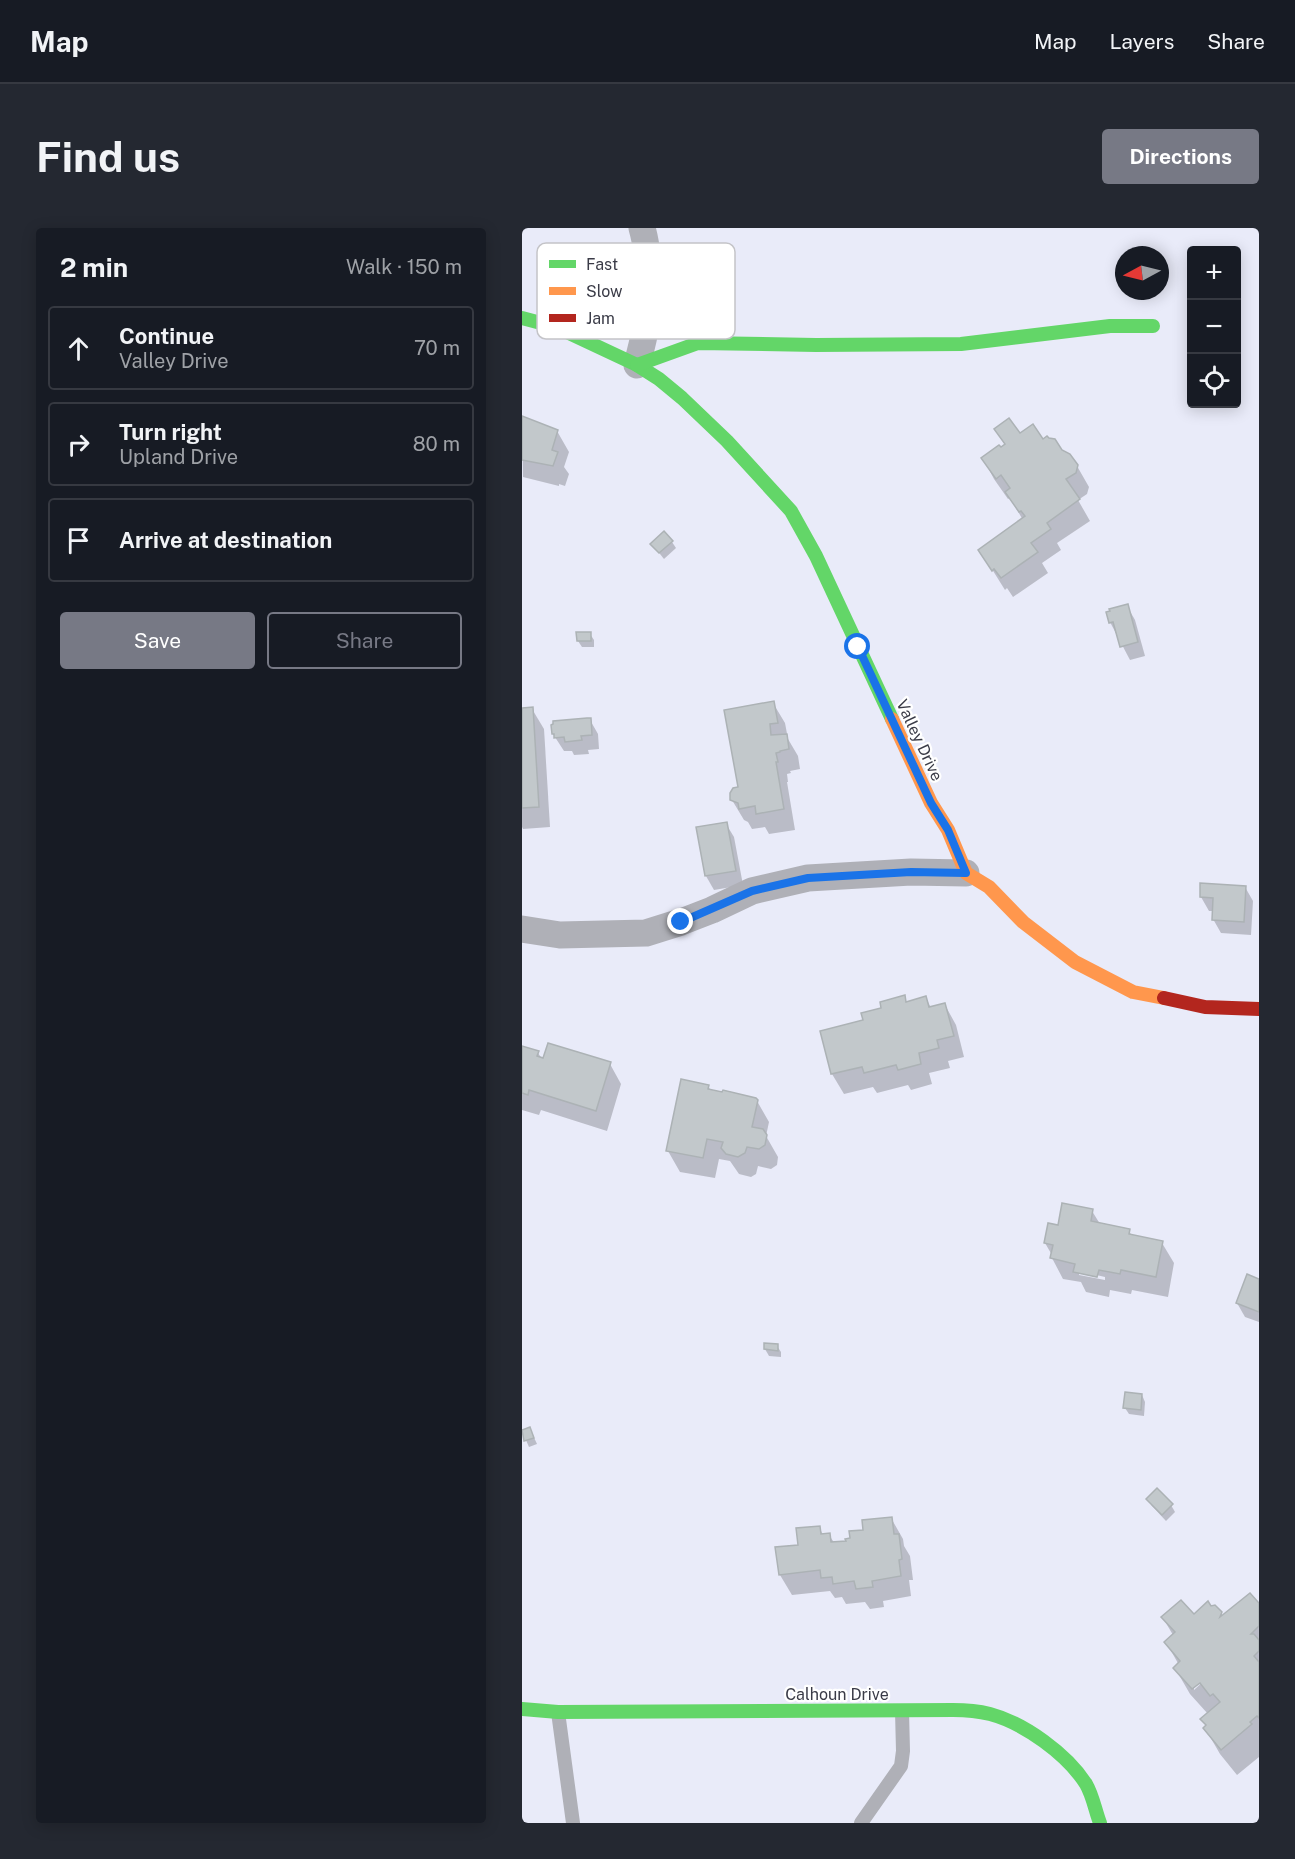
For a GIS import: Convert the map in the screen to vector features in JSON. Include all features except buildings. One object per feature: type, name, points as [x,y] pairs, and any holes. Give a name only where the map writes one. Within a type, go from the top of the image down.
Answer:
[{"type":"street","points":[[642,228],[644,243]]},
{"type":"street","name":"Valley Drive","points":[[522,318],[537,322]]},
{"type":"street","points":[[637,365],[698,343],[961,344],[1110,326],[1153,326]]},
{"type":"street","name":"Valley Drive","points":[[583,339],[637,365],[682,398],[727,441],[791,511],[816,556],[931,803],[948,830],[966,873]]},
{"type":"street","points":[[637,365],[643,339]]},
{"type":"street","points":[[522,929],[560,935],[646,933],[702,914],[752,891],[808,878],[911,872],[966,873],[989,887],[1023,922],[1075,962],[1133,992],[1205,1007],[1259,1009]]},
{"type":"street","name":"Calhoun Drive","points":[[522,1709],[558,1712],[902,1711],[990,1714],[1024,1730],[1072,1765],[1087,1785],[1100,1823]]},
{"type":"lane","points":[[861,1823],[901,1766],[902,1711]]},
{"type":"lane","points":[[558,1712],[573,1823]]},
{"type":"traffic: fast","points":[[522,318],[537,322]]},
{"type":"traffic: fast","points":[[637,365],[698,343],[961,344],[1110,326],[1153,326]]},
{"type":"traffic: fast","points":[[582,339],[637,365],[659,379],[727,441],[791,511],[816,556],[892,719]]},
{"type":"traffic: fast","points":[[522,1709],[558,1712],[953,1710],[985,1713],[1003,1718],[1030,1732],[1068,1762],[1086,1784],[1100,1823]]},
{"type":"traffic: slow","points":[[892,719],[931,803],[948,830],[966,873],[989,887],[1023,922],[1075,962],[1133,992],[1164,998]]},
{"type":"traffic: jam","points":[[1164,998],[1205,1007],[1259,1009]]},
{"type":"route","points":[[681,922],[752,891],[808,878],[911,872],[966,873],[948,830],[931,803],[858,647]]}]
